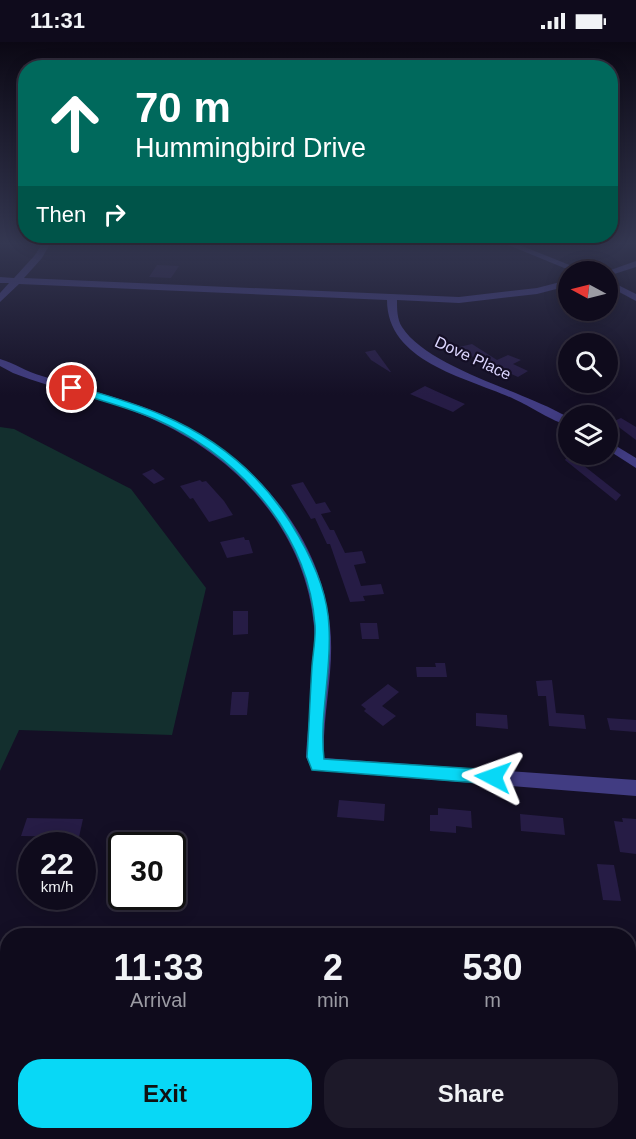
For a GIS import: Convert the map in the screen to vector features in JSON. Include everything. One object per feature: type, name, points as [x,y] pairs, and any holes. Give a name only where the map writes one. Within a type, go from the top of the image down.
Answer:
[{"type":"street","points":[[272,293],[459,300],[518,293]]},
{"type":"street","name":"Dove Place","points":[[392,299],[397,328],[416,349],[440,364],[510,393],[558,417]]},
{"type":"street","points":[[0,362],[24,374],[136,408],[188,431],[222,454],[262,490],[293,536],[317,599],[322,626],[315,757],[318,765],[636,788]]},
{"type":"street","points":[[618,452],[636,464]]},
{"type":"green space","points":[[0,427],[14,429],[131,489],[206,588],[172,735],[19,730],[0,771]]},
{"type":"building","points":[[472,344],[497,360],[508,355],[521,360],[513,364],[528,371],[518,377],[473,357],[459,347]]},
{"type":"building","points":[[375,350],[391,372],[371,360],[365,352]]},
{"type":"building","points":[[425,386],[465,404],[453,412],[410,394]]},
{"type":"building","points":[[621,418],[636,427],[636,440],[618,426],[618,419]]},
{"type":"building","points":[[571,465],[583,465],[621,495],[616,501]]},
{"type":"building","points":[[153,469],[165,479],[154,484],[142,474]]},
{"type":"building","points":[[200,480],[206,481],[233,515],[209,522],[193,498],[190,499],[180,486]]},
{"type":"building","points":[[303,482],[316,504],[325,502],[331,512],[321,514],[330,530],[334,530],[345,553],[362,551],[366,563],[354,565],[361,586],[381,584],[384,594],[363,596],[365,601],[350,602],[330,544],[327,544],[315,518],[311,519],[291,485]]},
{"type":"building","points":[[244,537],[245,540],[249,540],[253,553],[227,558],[220,542]]},
{"type":"building","points":[[233,611],[248,611],[248,634],[233,635]]},
{"type":"building","points":[[360,623],[377,623],[379,639],[362,639]]},
{"type":"building","points":[[435,663],[445,663],[447,677],[417,677],[416,667],[436,667]]},
{"type":"building","points":[[552,680],[556,713],[584,715],[586,729],[549,726],[546,696],[538,696],[536,681]]},
{"type":"building","points":[[388,684],[399,692],[382,706],[396,716],[383,726],[364,711],[366,709],[361,705]]},
{"type":"building","points":[[232,692],[249,692],[247,715],[230,715]]},
{"type":"building","points":[[476,713],[507,715],[508,729],[476,726]]},
{"type":"building","points":[[607,718],[636,720],[636,732],[610,730]]},
{"type":"building","points":[[339,800],[385,804],[384,821],[337,817]]},
{"type":"building","points":[[438,808],[471,811],[472,828],[456,826],[456,833],[430,831],[430,815],[438,815]]},
{"type":"building","points":[[520,814],[563,818],[565,835],[521,831]]},
{"type":"building","points":[[27,818],[83,819],[80,832],[22,832]]},
{"type":"building","points":[[622,818],[636,819],[636,854],[620,852],[614,821],[623,822]]},
{"type":"building","points":[[597,864],[614,865],[621,901],[603,900]]},
{"type":"route","points":[[72,388],[159,417],[207,442],[241,469],[262,490],[289,528],[313,584],[322,626],[316,719],[315,757],[318,765],[493,777]]}]
